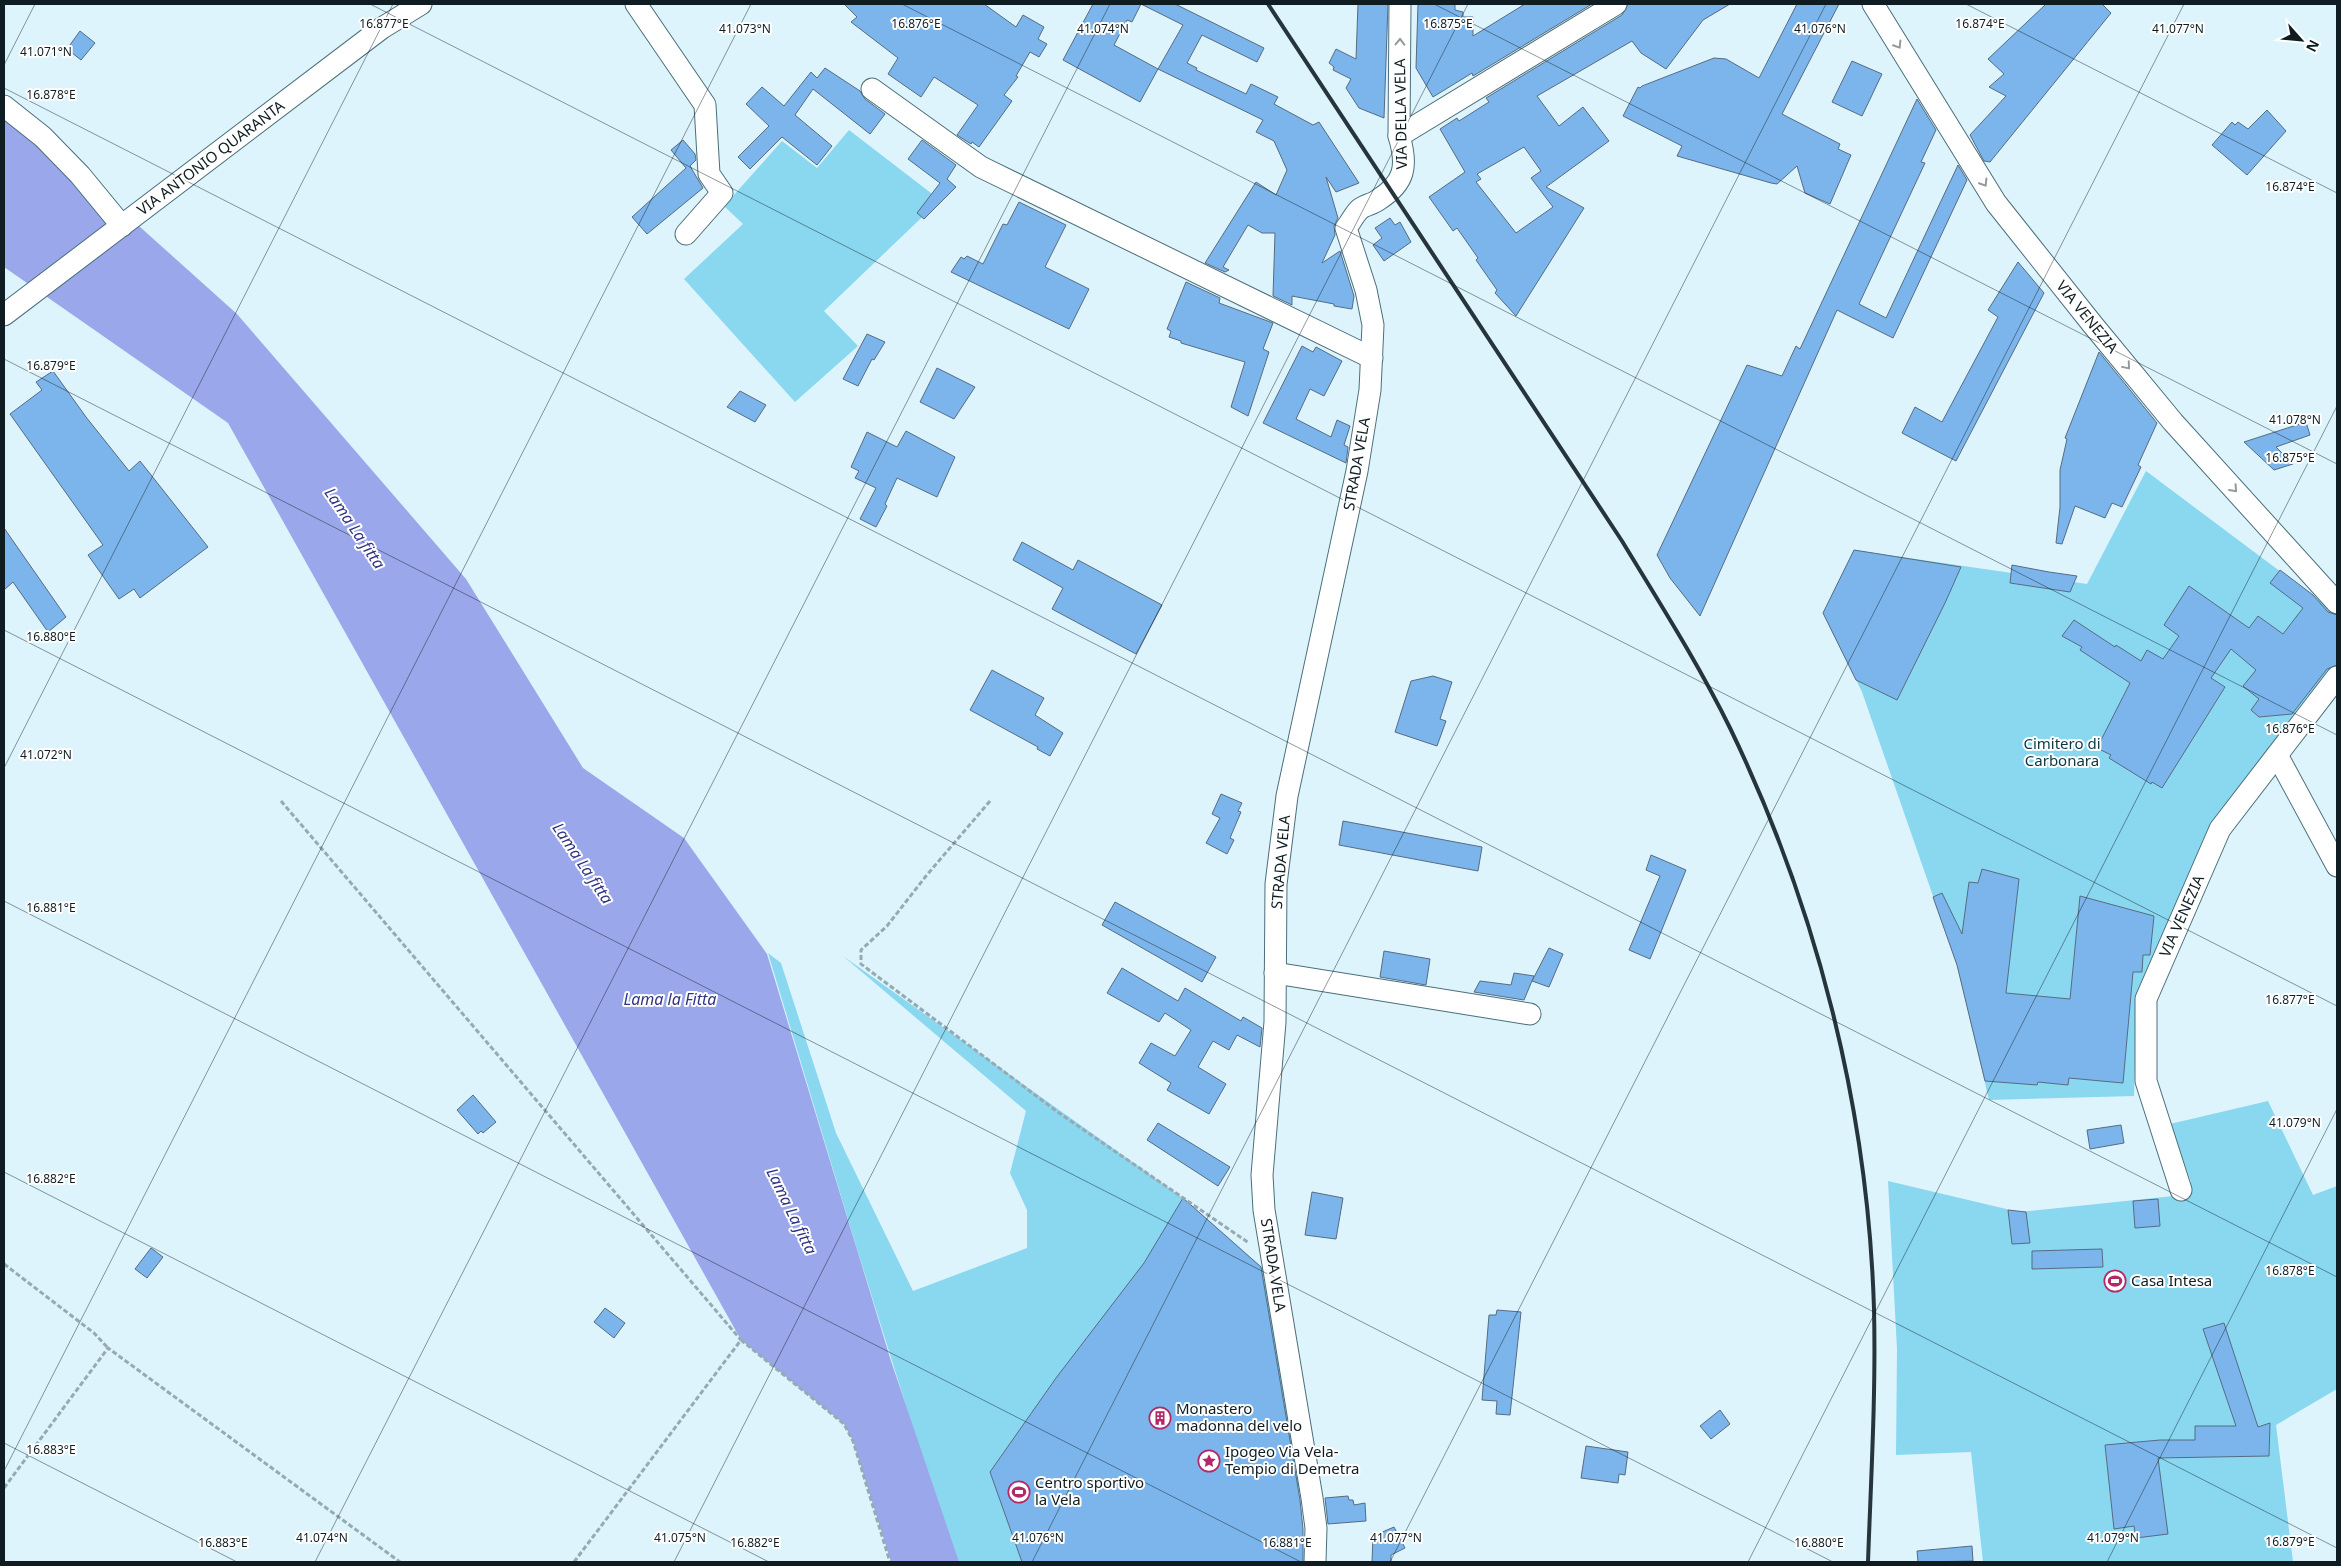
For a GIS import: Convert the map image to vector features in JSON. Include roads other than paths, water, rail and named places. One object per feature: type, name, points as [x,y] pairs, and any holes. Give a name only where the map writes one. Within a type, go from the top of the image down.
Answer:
[{"type":"street","name":"VIA ANTONIO QUARANTA","points":[[4,314],[382,28],[420,4]]},
{"type":"street","points":[[636,4],[705,105],[709,174],[722,193],[686,234]]},
{"type":"street","name":"VIA DELLA VELA","points":[[1391,191],[1403,174],[1403,150],[1399,136],[1400,4]]},
{"type":"street","points":[[1399,136],[1616,4]]},
{"type":"street","name":"VIA VENEZIA","points":[[1873,4],[1996,203],[2173,422],[2337,603]]},
{"type":"street","points":[[872,88],[981,167],[1372,358]]},
{"type":"street","points":[[4,106],[43,137],[80,175],[122,226]]},
{"type":"street","name":"STRADA VELA","points":[[1315,1562],[1316,1528],[1300,1415],[1264,1210],[1262,1175],[1275,1022],[1276,884],[1287,796],[1357,470],[1370,390],[1373,325],[1366,290],[1346,228],[1361,208],[1377,202],[1391,191]]},
{"type":"street","name":"VIA VENEZIA","points":[[2181,1190],[2146,1081],[2146,999],[2220,829],[2337,677]]},
{"type":"street","points":[[2277,754],[2337,866]]},
{"type":"street","points":[[1276,973],[1530,1014]]},
{"type":"water","name":"Lama la Fitta","points":[[4,118],[61,156],[237,314],[466,579],[583,768],[684,838],[767,954],[891,1361],[959,1562],[891,1562],[853,1441],[844,1424],[741,1340],[228,423],[4,267]]},
{"type":"railway","points":[[1268,4],[1622,541],[1705,680],[1730,728],[1761,796],[1812,938],[1832,1011],[1849,1085],[1861,1159],[1870,1234],[1874,1309],[1874,1404],[1868,1562]]},
{"type":"place","name":"Casa Intesa","points":[[2115,1281]]},
{"type":"place","name":"Monastero madonna del velo","points":[[1160,1418]]},
{"type":"place","name":"Ipogeo Via Vela- Tempio di Demetra","points":[[1209,1461]]},
{"type":"place","name":"Centro sportivo la Vela","points":[[1019,1492]]},
{"type":"water label","name":"Lama La fitta","points":[[355,528]]},
{"type":"water label","name":"Lama La fitta","points":[[583,863]]},
{"type":"water label","name":"Lama La fitta","points":[[792,1211]]},
{"type":"park label","name":"Cimitero di Carbonara","points":[[2062,752]]}]
